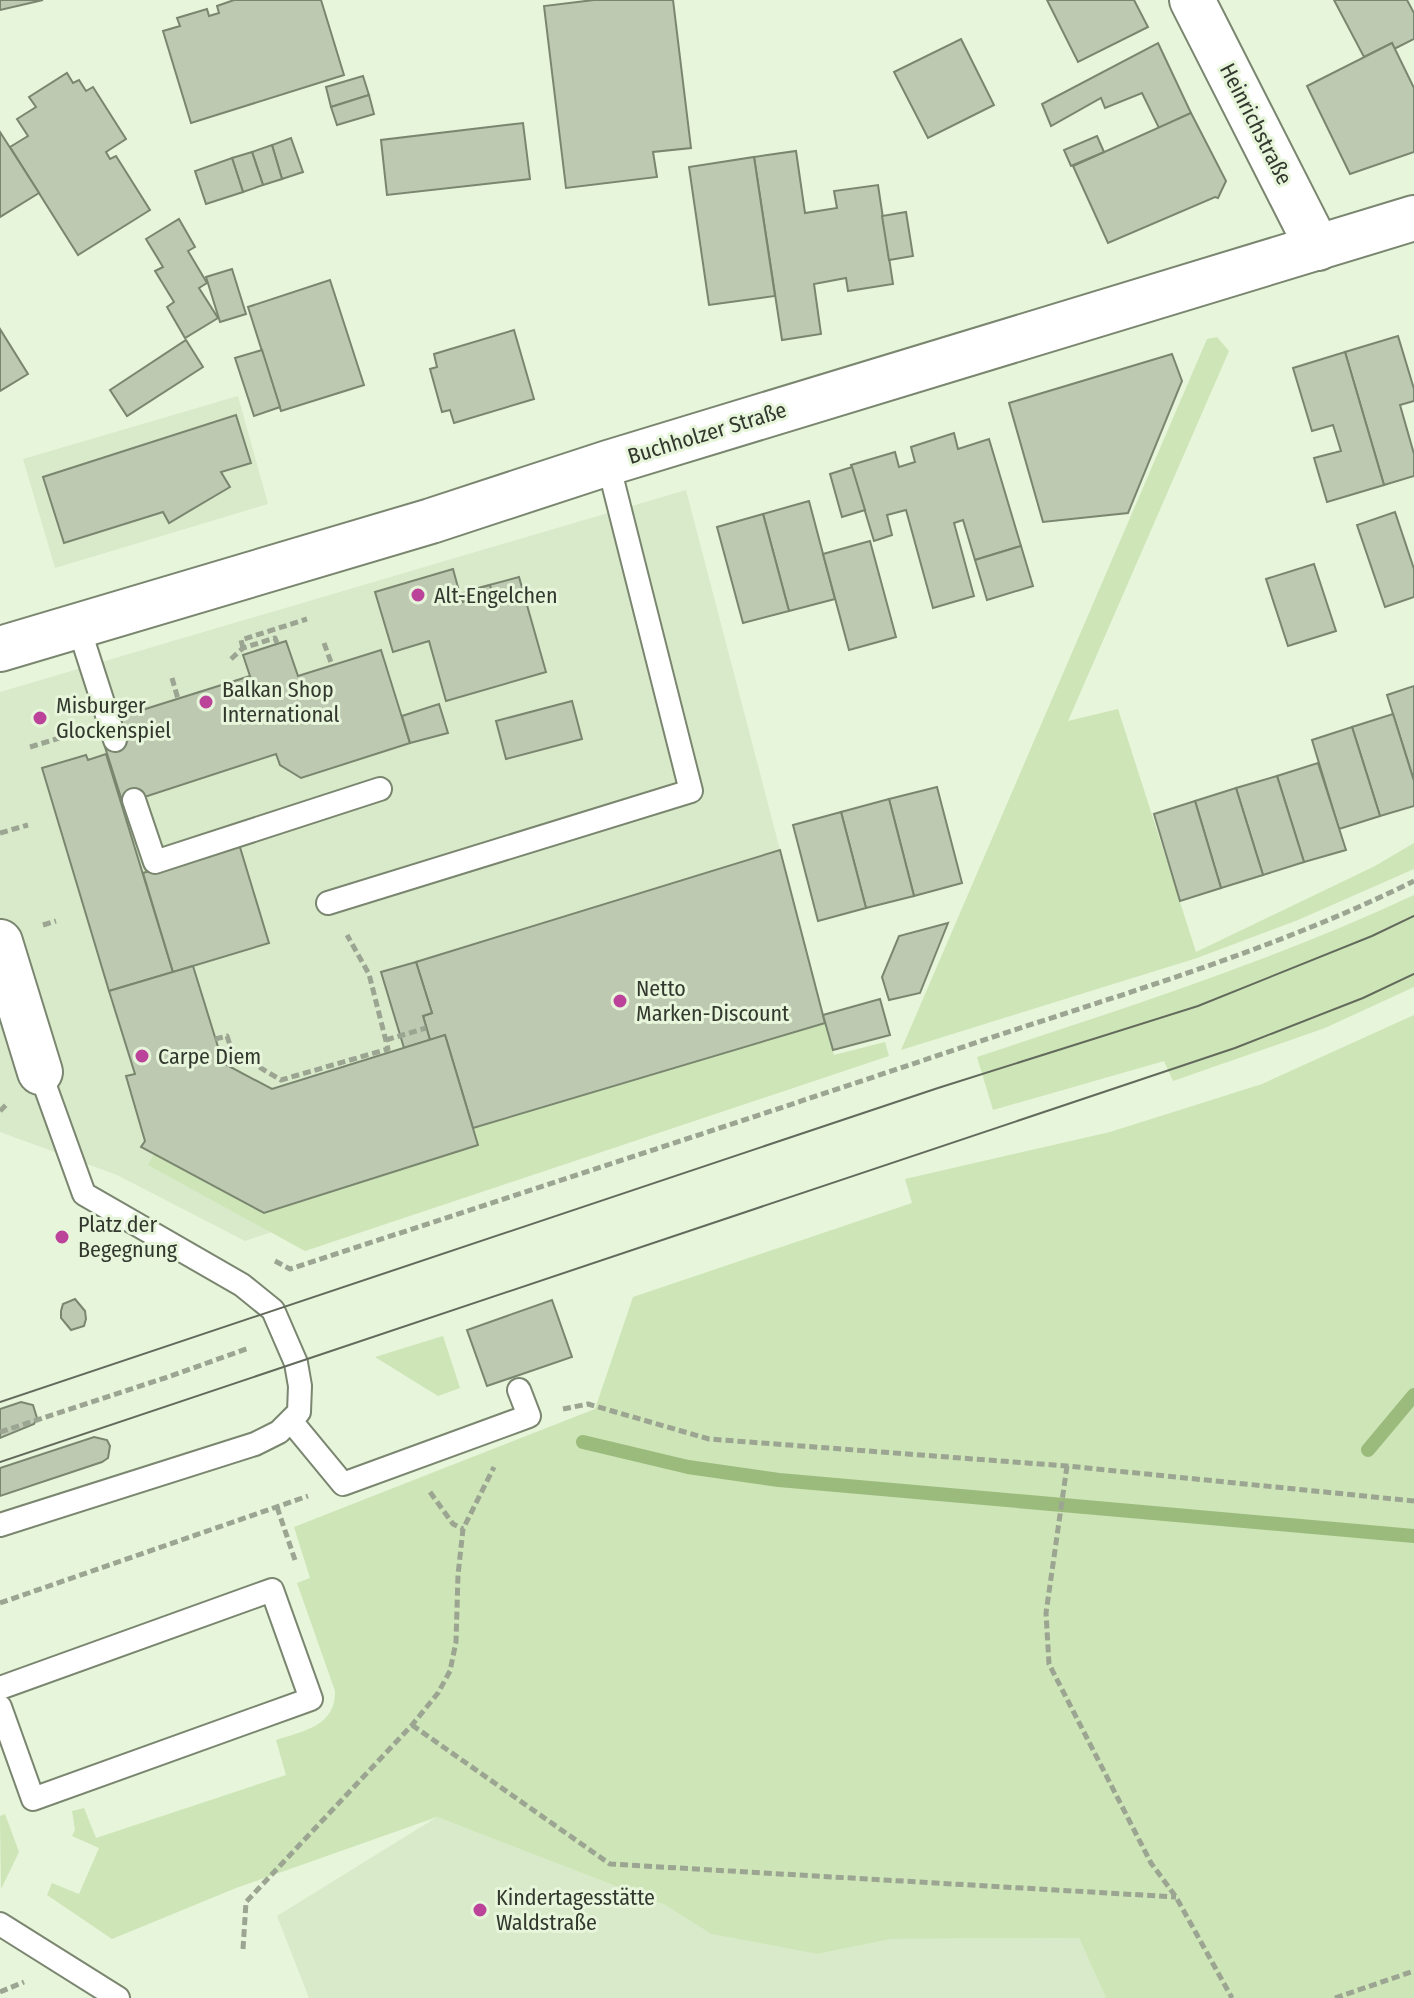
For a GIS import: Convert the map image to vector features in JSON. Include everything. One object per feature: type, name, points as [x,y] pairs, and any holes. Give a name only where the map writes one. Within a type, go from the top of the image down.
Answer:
[{"type":"main road","name":"Heinrichstraße","points":[[1192,0],[1318,248]]},
{"type":"main road","name":"Buchholzer Straße","points":[[0,649],[431,521],[608,463],[1414,218]]},
{"type":"main road","points":[[0,942],[40,1072]]},
{"type":"lane","points":[[328,903],[691,791],[608,463]]},
{"type":"lane","points":[[78,625],[115,740]]},
{"type":"lane","points":[[134,800],[155,862],[380,789]]},
{"type":"lane","points":[[0,1525],[255,1444],[279,1432],[299,1412],[300,1386],[296,1363],[273,1310],[242,1285],[84,1194],[40,1072]]},
{"type":"lane","points":[[291,1421],[343,1484],[532,1415],[519,1390]]},
{"type":"lane","points":[[0,1688],[272,1590],[311,1699],[33,1799],[0,1707]]},
{"type":"lane","points":[[0,1924],[118,1998]]},
{"type":"path","points":[[243,648],[241,640],[272,627],[307,619]]},
{"type":"path","points":[[231,659],[243,648],[276,640],[272,627]]},
{"type":"path","points":[[324,643],[332,665]]},
{"type":"path","points":[[172,678],[178,699]]},
{"type":"path","points":[[30,747],[80,732]]},
{"type":"path","points":[[0,833],[28,825]]},
{"type":"path","points":[[263,1255],[290,1269],[1235,957],[1414,881]]},
{"type":"path","points":[[215,1039],[227,1036],[232,1051],[281,1080],[388,1049],[369,974],[328,903]]},
{"type":"path","points":[[386,1040],[426,1028]]},
{"type":"path","points":[[0,1432],[285,1335]]},
{"type":"path","points":[[532,1415],[588,1404],[709,1439],[1067,1466],[1414,1501]]},
{"type":"path","points":[[243,1949],[246,1902],[412,1725],[438,1693],[450,1671],[456,1642],[463,1529],[500,1455],[536,1418],[532,1415]]},
{"type":"path","points":[[411,1460],[423,1485],[453,1524],[463,1529]]},
{"type":"path","points":[[1067,1466],[1046,1613],[1049,1664],[1151,1863],[1176,1897],[1232,1998]]},
{"type":"path","points":[[0,1603],[343,1484]]},
{"type":"path","points":[[272,1590],[298,1570],[277,1507]]},
{"type":"path","points":[[412,1725],[610,1864],[1176,1897]]},
{"type":"path","points":[[1335,1998],[1414,1971]]},
{"type":"path","points":[[0,1992],[33,1978]]},
{"type":"shaded area","points":[[1217,337],[1229,351],[1068,721],[1118,709],[1196,952],[1375,866],[1414,843],[1414,869],[1298,920],[1197,958],[901,1050],[1207,339]]},
{"type":"shaded area","points":[[238,396],[268,504],[55,568],[23,459]]},
{"type":"shaded area","points":[[686,490],[831,1045],[245,1241],[117,1175],[0,1132],[0,692]]},
{"type":"shaded area","points":[[1414,895],[1414,987],[1325,1028],[1173,1081],[1164,1061],[993,1110],[977,1057],[1253,962]]},
{"type":"shaded area","points":[[1414,1015],[1414,1998],[1106,1998],[1079,1938],[891,1939],[817,1954],[711,1934],[665,1905],[437,1817],[236,1888],[112,1939],[47,1895],[52,1883],[79,1894],[99,1848],[72,1836],[75,1830],[72,1811],[84,1808],[96,1838],[286,1775],[276,1740],[307,1730],[324,1720],[334,1703],[335,1691],[297,1583],[310,1578],[294,1527],[595,1409],[633,1297],[912,1203],[905,1179],[1110,1132],[1262,1084]]},
{"type":"shaded area","points":[[825,1023],[834,1055],[885,1042],[889,1056],[305,1251],[148,1165],[154,1154],[264,1212],[478,1145],[473,1128]]},
{"type":"shaded area","points":[[443,1336],[460,1388],[438,1396],[375,1357]]},
{"type":"shaded area","points":[[5,1814],[19,1852],[1,1889],[0,1816]]},
{"type":"shaded area","name":"Kindertagesstätte Waldstraße","points":[[437,1817],[665,1905],[711,1934],[817,1954],[891,1939],[1079,1938],[1106,1998],[309,1998],[277,1916]]},
{"type":"building","points":[[0,0],[43,0],[0,10]]},
{"type":"building","points":[[234,0],[321,0],[344,75],[191,123],[163,31],[180,26],[177,18],[207,9],[209,16],[219,13],[217,6]]},
{"type":"building","points":[[594,0],[673,0],[691,148],[653,152],[657,177],[566,188],[544,6]]},
{"type":"building","points":[[1047,0],[1134,0],[1148,27],[1078,62]]},
{"type":"building","points":[[1334,0],[1407,0],[1414,13],[1414,39],[1394,49],[1392,43],[1364,57]]},
{"type":"building","points":[[961,39],[994,105],[928,138],[894,72]]},
{"type":"building","points":[[1158,43],[1191,113],[1159,128],[1142,93],[1105,108],[1101,98],[1051,126],[1042,104]]},
{"type":"building","points":[[1392,43],[1414,88],[1414,152],[1350,174],[1307,86]]},
{"type":"building","points":[[67,73],[73,83],[79,80],[86,91],[93,87],[126,139],[106,152],[110,159],[116,156],[150,210],[78,255],[10,147],[28,136],[17,119],[36,107],[29,97]]},
{"type":"building","points":[[363,76],[369,95],[331,107],[326,87]]},
{"type":"building","points":[[369,95],[374,114],[337,125],[331,107]]},
{"type":"building","points":[[1191,113],[1226,181],[1218,198],[1108,243],[1073,166]]},
{"type":"building","points":[[523,123],[530,179],[387,195],[381,140]]},
{"type":"building","points":[[0,132],[39,193],[0,217]]},
{"type":"building","points":[[1097,136],[1104,152],[1071,166],[1064,150]]},
{"type":"building","points":[[291,138],[303,172],[282,179],[272,145]]},
{"type":"building","points":[[272,145],[282,179],[263,185],[252,152]]},
{"type":"building","points":[[796,151],[805,213],[837,208],[834,191],[878,185],[893,284],[848,291],[846,278],[814,284],[821,334],[782,340],[754,157]]},
{"type":"building","points":[[252,152],[263,185],[243,192],[232,158]]},
{"type":"building","points":[[754,157],[775,296],[709,305],[689,167]]},
{"type":"building","points":[[232,158],[243,192],[206,204],[195,171]]},
{"type":"building","points":[[906,212],[913,256],[889,260],[882,216]]},
{"type":"building","points":[[179,219],[195,247],[188,251],[207,283],[199,288],[218,318],[185,338],[167,307],[174,302],[155,271],[163,267],[146,239]]},
{"type":"building","points":[[232,269],[246,314],[220,322],[206,277]]},
{"type":"building","points":[[330,280],[364,385],[281,411],[248,307]]},
{"type":"building","points":[[0,329],[28,374],[0,391]]},
{"type":"building","points":[[514,330],[534,399],[454,423],[450,410],[442,412],[430,369],[437,367],[434,354]]},
{"type":"building","points":[[1398,336],[1414,389],[1414,401],[1400,405],[1414,454],[1414,476],[1384,485],[1345,352]]},
{"type":"building","points":[[186,340],[203,367],[127,416],[110,390]]},
{"type":"building","points":[[262,350],[280,407],[254,416],[235,358]]},
{"type":"building","points":[[1345,352],[1384,485],[1327,502],[1314,458],[1341,451],[1333,425],[1312,431],[1293,368]]},
{"type":"building","points":[[1172,354],[1182,381],[1128,513],[1043,522],[1009,403]]},
{"type":"building","points":[[236,415],[251,463],[221,472],[230,487],[169,523],[163,512],[64,543],[43,477]]},
{"type":"building","points":[[954,433],[958,449],[989,439],[1021,546],[975,560],[963,520],[954,523],[974,596],[933,608],[906,510],[887,515],[892,535],[874,541],[851,465],[895,452],[899,467],[915,462],[911,447]]},
{"type":"building","points":[[852,467],[865,510],[842,517],[830,474]]},
{"type":"building","points":[[809,501],[835,599],[789,611],[763,514]]},
{"type":"building","points":[[1395,512],[1414,569],[1414,597],[1385,607],[1357,525]]},
{"type":"building","points":[[763,514],[789,611],[743,623],[717,527]]},
{"type":"building","points":[[870,541],[896,637],[849,650],[823,554]]},
{"type":"building","points":[[1021,546],[1033,586],[987,600],[975,560]]},
{"type":"building","points":[[1314,564],[1336,631],[1288,646],[1266,579]]},
{"type":"building","points":[[453,569],[462,602],[480,597],[478,588],[519,577],[546,672],[446,701],[429,641],[393,652],[375,592]]},
{"type":"building","points":[[490,585],[492,594],[462,602],[460,594]]},
{"type":"building","points":[[286,641],[298,676],[381,650],[410,743],[301,778],[280,765],[276,754],[123,804],[104,744],[126,737],[120,717],[250,676],[243,655]]},
{"type":"building","points":[[1414,686],[1414,781],[1387,695]]},
{"type":"building","points":[[572,701],[582,739],[506,759],[496,721]]},
{"type":"building","points":[[439,704],[448,733],[410,743],[402,716]]},
{"type":"building","points":[[1393,714],[1414,781],[1414,806],[1380,816],[1352,727]]},
{"type":"building","points":[[1352,727],[1380,816],[1339,829],[1312,740]]},
{"type":"building","points":[[106,754],[173,972],[109,991],[42,768],[86,755],[88,760]]},
{"type":"building","points":[[1318,763],[1346,850],[1304,862],[1277,776]]},
{"type":"building","points":[[1277,776],[1304,862],[1263,875],[1236,788]]},
{"type":"building","points":[[937,787],[962,883],[914,896],[889,799]]},
{"type":"building","points":[[1236,788],[1263,875],[1221,888],[1195,801]]},
{"type":"building","points":[[889,799],[914,896],[866,908],[841,812]]},
{"type":"building","points":[[1195,801],[1221,888],[1180,901],[1154,814]]},
{"type":"building","points":[[841,812],[866,908],[818,921],[793,825]]},
{"type":"building","points":[[239,844],[269,943],[173,972],[143,873]]},
{"type":"building","points":[[780,850],[825,1023],[473,1128],[445,1035],[430,1040],[423,1016],[432,1013],[416,962]]},
{"type":"building","points":[[948,923],[920,993],[889,1000],[882,977],[899,936]]},
{"type":"building","points":[[416,962],[432,1013],[423,1016],[430,1040],[404,1048],[381,972]]},
{"type":"building","points":[[193,966],[223,1063],[272,1089],[445,1035],[478,1145],[264,1213],[141,1147],[145,1141],[126,1076],[135,1074],[109,991]]},
{"type":"building","points":[[880,999],[890,1035],[833,1050],[823,1015]]},
{"type":"building","points":[[75,1299],[85,1311],[86,1319],[84,1326],[71,1330],[61,1318],[61,1311],[63,1304]]},
{"type":"building","points":[[552,1300],[572,1357],[487,1386],[467,1330]]},
{"type":"building","points":[[21,1402],[33,1405],[37,1418],[34,1424],[0,1438],[0,1409]]},
{"type":"building","points":[[94,1437],[107,1440],[110,1446],[108,1458],[102,1462],[0,1496],[0,1468]]},
{"type":"waterway","points":[[1368,1450],[1414,1395]]},
{"type":"waterway","points":[[583,1442],[688,1467],[779,1480],[1414,1536]]},
{"type":"tram line","points":[[0,1402],[938,1088],[1198,1006],[1414,916]]},
{"type":"tram line","points":[[0,1462],[1235,1048],[1363,998],[1414,974]]},
{"type":"place","name":"Alt-Engelchen","points":[[418,595]]},
{"type":"place","name":"Balkan Shop International","points":[[206,702]]},
{"type":"place","name":"Misburger Glockenspiel","points":[[40,718]]},
{"type":"place","name":"Netto Marken-Discount","points":[[620,1001]]},
{"type":"place","name":"Carpe Diem","points":[[142,1056]]},
{"type":"place","name":"Platz der Begegnung","points":[[62,1237]]},
{"type":"place","name":"Kindertagesstätte Waldstraße","points":[[480,1910]]}]
